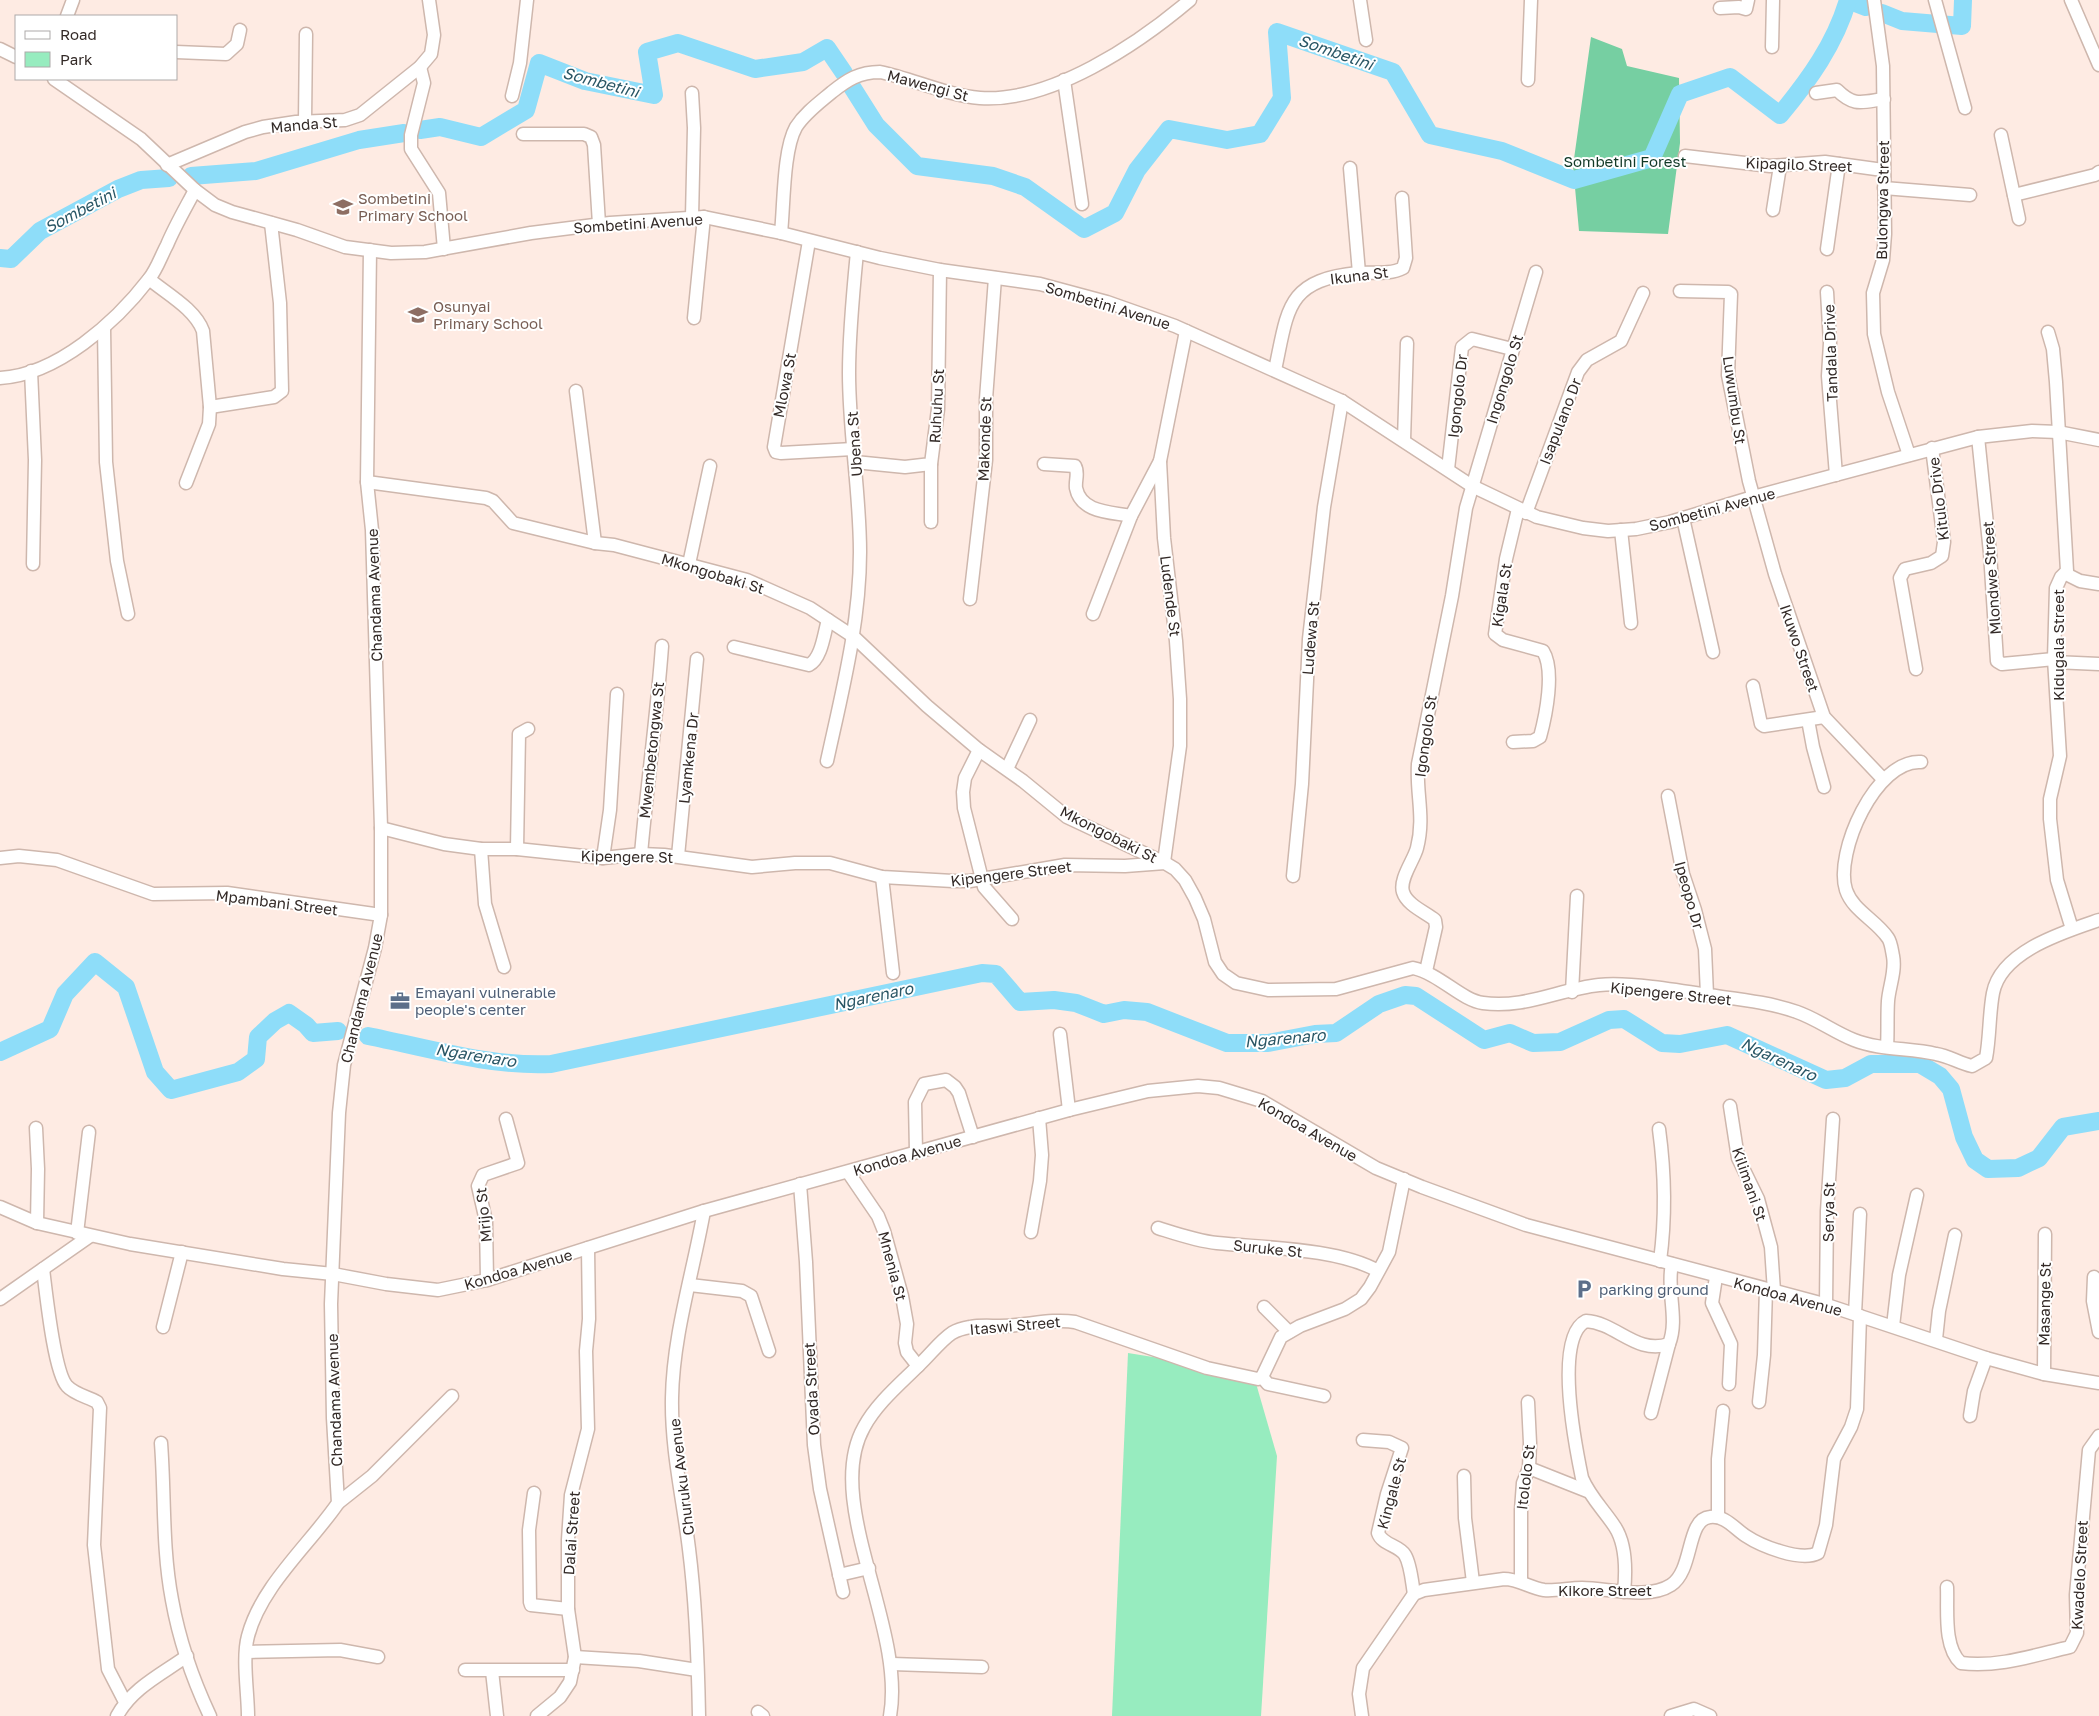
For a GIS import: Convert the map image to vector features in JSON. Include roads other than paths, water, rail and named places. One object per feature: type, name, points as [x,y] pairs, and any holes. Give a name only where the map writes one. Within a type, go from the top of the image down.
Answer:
[{"type":"street","points":[[67,15],[73,0]]},
{"type":"street","name":"Manda St","points":[[167,165],[245,132],[305,121],[334,121],[360,115],[420,68],[431,54],[433,45],[430,0]]},
{"type":"street","points":[[512,96],[520,63],[526,0]]},
{"type":"street","name":"Mawengi St","points":[[781,233],[788,153],[796,128],[804,116],[855,76],[867,72],[880,72],[964,95],[987,98],[1007,97],[1040,90],[1064,80],[1130,46],[1190,0]]},
{"type":"street","points":[[1360,0],[1366,40]]},
{"type":"street","points":[[1528,80],[1531,0]]},
{"type":"street","points":[[1720,8],[1740,7],[1746,9],[1748,0]]},
{"type":"street","points":[[1772,47],[1773,0]]},
{"type":"street","name":"Bulongwa Street","points":[[1874,0],[1883,66],[1884,99],[1884,246],[1883,260],[1873,293],[1874,334],[1888,392],[1909,454]]},
{"type":"street","points":[[1935,0],[1965,108]]},
{"type":"street","points":[[2071,0],[2099,65]]},
{"type":"street","points":[[178,52],[226,54],[237,44],[240,30]]},
{"type":"street","points":[[305,121],[306,34]]},
{"type":"street","points":[[0,49],[15,56]]},
{"type":"street","points":[[420,68],[424,83],[411,135],[412,149],[439,192],[444,249]]},
{"type":"street","name":"Sombetini Avenue","points":[[56,80],[121,123],[141,139],[194,190],[215,205],[345,247],[391,253],[444,249],[531,232],[598,224],[698,217],[781,233],[940,270],[1040,284],[1107,302],[1186,331],[1342,401],[1472,486],[1522,511],[1554,523],[1600,530],[1621,530],[1683,518],[1909,454],[1978,437],[2032,431],[2058,432],[2099,440]]},
{"type":"street","points":[[1064,80],[1082,204]]},
{"type":"street","points":[[1816,93],[1837,90],[1850,102],[1857,103],[1884,99]]},
{"type":"street","points":[[692,93],[698,217],[694,318]]},
{"type":"street","points":[[523,134],[584,134],[591,137],[594,145],[598,224]]},
{"type":"street","points":[[2001,135],[2019,219]]},
{"type":"street","name":"Kipagilo Street","points":[[1686,156],[1780,166],[1816,163],[1883,170]]},
{"type":"street","points":[[1827,249],[1839,164]]},
{"type":"street","points":[[1773,210],[1780,166]]},
{"type":"street","points":[[1350,168],[1359,273]]},
{"type":"street","points":[[2014,195],[2095,175],[2099,172]]},
{"type":"street","points":[[1884,188],[1970,195]]},
{"type":"street","points":[[0,378],[31,371],[59,360],[104,328],[149,279],[194,190]]},
{"type":"street","name":"Ikuna St","points":[[1275,370],[1289,310],[1300,292],[1318,281],[1330,277],[1359,273],[1393,272],[1403,268],[1406,258],[1402,198]]},
{"type":"street","points":[[210,407],[274,397],[282,391],[280,303],[271,223]]},
{"type":"street","name":"Mlowa St","points":[[809,240],[774,448],[776,452],[781,453],[853,449]]},
{"type":"street","name":"Chandama Avenue","points":[[338,1503],[332,1391],[331,1304],[339,1113],[344,1066],[375,948],[381,915],[381,828],[372,530],[367,482],[370,250]]},
{"type":"street","name":"Ubena St","points":[[827,761],[854,637],[860,553],[849,374],[850,319],[857,252]]},
{"type":"street","name":"Ruhuhu St","points":[[855,462],[905,467],[931,464],[938,409],[940,270]]},
{"type":"street","name":"Ingongolo St","points":[[1472,486],[1536,272]]},
{"type":"street","name":"Makonde St","points":[[970,599],[986,460],[986,398],[995,278]]},
{"type":"street","points":[[149,279],[200,322],[204,340],[210,407],[209,424],[202,447],[186,483]]},
{"type":"street","name":"Luwumbu St","points":[[1680,291],[1728,292],[1731,294],[1728,375],[1753,497]]},
{"type":"street","name":"Tandala Drive","points":[[1827,292],[1830,343],[1828,376],[1836,475]]},
{"type":"street","name":"Isapulano Dr","points":[[1522,511],[1578,372],[1587,360],[1621,341],[1643,294]]},
{"type":"street","points":[[104,328],[106,471],[117,561],[128,614]]},
{"type":"street","name":"Ludende St","points":[[1165,863],[1180,746],[1180,699],[1176,641],[1164,538],[1160,462],[1186,331]]},
{"type":"street","name":"Kidugala Street","points":[[2048,332],[2053,350],[2066,574],[2061,577],[2056,588],[2054,660],[2060,756],[2050,799],[2050,819],[2057,880],[2072,929]]},
{"type":"street","name":"Igongolo Dr","points":[[1448,470],[1462,347],[1472,339],[1512,349]]},
{"type":"street","points":[[1404,440],[1408,343]]},
{"type":"street","points":[[31,371],[35,460],[33,564]]},
{"type":"street","points":[[576,391],[595,543]]},
{"type":"street","name":"Ludewa St","points":[[1293,876],[1302,784],[1309,639],[1324,507],[1342,401]]},
{"type":"street","name":"Mlondwe Street","points":[[1978,437],[1990,553],[1998,661],[2002,664],[2054,660]]},
{"type":"street","name":"Kitulo Drive","points":[[1916,669],[1900,578],[1905,569],[1931,563],[1942,556],[1944,542],[1932,448]]},
{"type":"street","points":[[1093,614],[1131,516],[1160,462]]},
{"type":"street","points":[[931,464],[931,522]]},
{"type":"street","points":[[1044,464],[1075,466],[1078,473],[1076,490],[1082,503],[1096,510],[1131,516]]},
{"type":"street","points":[[689,564],[710,466]]},
{"type":"street","name":"Mkongobaki St","points":[[367,482],[486,498],[493,501],[513,522],[595,543],[614,545],[747,580],[810,608],[854,637],[911,692],[979,750],[1007,769],[1067,817],[1165,863]]},
{"type":"street","name":"Igongolo St","points":[[1426,971],[1436,927],[1435,920],[1408,900],[1403,892],[1403,886],[1419,838],[1422,814],[1417,780],[1418,764],[1472,486]]},
{"type":"street","name":"Ikuwo Street","points":[[1753,497],[1775,574],[1824,717],[1883,779]]},
{"type":"street","name":"Kigala St","points":[[1513,742],[1533,741],[1540,737],[1545,711],[1548,672],[1548,658],[1543,651],[1503,640],[1495,634],[1506,559],[1522,511]]},
{"type":"street","points":[[1683,518],[1713,652]]},
{"type":"street","points":[[1621,530],[1631,624]]},
{"type":"street","points":[[2066,574],[2080,581],[2099,584]]},
{"type":"street","points":[[734,647],[809,665],[814,662],[818,655],[828,620]]},
{"type":"street","name":"Mwembetongwa St","points":[[641,854],[657,716],[662,646]]},
{"type":"street","name":"Lyamkena Dr","points":[[678,856],[697,659]]},
{"type":"street","points":[[2054,660],[2099,664]]},
{"type":"street","points":[[1753,686],[1761,724],[1768,726],[1824,717]]},
{"type":"street","points":[[603,858],[610,810],[617,694]]},
{"type":"street","points":[[1007,769],[1030,720]]},
{"type":"street","points":[[1808,720],[1812,747],[1824,787]]},
{"type":"street","points":[[517,849],[519,734],[528,729]]},
{"type":"street","points":[[979,750],[971,763],[963,792],[964,808],[987,892],[1012,919]]},
{"type":"street","points":[[1887,1047],[1888,1000],[1894,959],[1889,938],[1850,899],[1843,879],[1843,864],[1861,816],[1883,779],[1904,764],[1921,762]]},
{"type":"street","name":"Ipeopo Dr","points":[[1668,796],[1683,874],[1696,910],[1705,949],[1707,994]]},
{"type":"street","name":"Kipengere St","points":[[381,828],[444,844],[481,849],[517,849],[603,858],[641,854],[678,856],[752,867],[815,862]]},
{"type":"street","points":[[481,849],[485,904],[504,967]]},
{"type":"street","name":"Mpambani Street","points":[[0,858],[19,856],[57,860],[153,894],[227,893],[381,915]]},
{"type":"street","name":"Kipengere Street","points":[[815,862],[850,867],[882,877],[953,881],[1065,865],[1125,866],[1165,863],[1175,869],[1185,880],[1204,919],[1215,962],[1222,974],[1236,983],[1268,990],[1336,990],[1404,969],[1413,968],[1426,971],[1470,999],[1482,1003],[1525,1002],[1614,984],[1707,994],[1796,1011],[1854,1040],[1937,1054],[1972,1066],[1986,1058],[1993,992],[2001,974],[2021,954],[2072,929],[2099,920]]},
{"type":"street","points":[[882,877],[893,973]]},
{"type":"street","points":[[1572,992],[1577,896]]},
{"type":"street","points":[[1060,1034],[1069,1110]]},
{"type":"street","points":[[916,1152],[915,1102],[924,1084],[946,1080],[955,1086],[973,1137]]},
{"type":"street","name":"Kondoa Avenue","points":[[0,1206],[36,1223],[90,1236],[283,1269],[333,1274],[386,1284],[438,1290],[487,1280],[704,1211],[1069,1110],[1148,1091],[1198,1086],[1219,1088],[1243,1094],[1269,1104],[1362,1160],[1404,1180],[1526,1225],[1826,1305],[1936,1339],[1986,1358],[2044,1374],[2099,1383]]},
{"type":"street","name":"Kilimani St","points":[[1730,1106],[1738,1158],[1758,1199],[1771,1247],[1770,1290],[1758,1402]]},
{"type":"street","points":[[1031,1232],[1041,1172],[1040,1118]]},
{"type":"street","name":"Mrijo St","points":[[487,1280],[486,1222],[478,1186],[483,1175],[518,1163],[506,1119]]},
{"type":"street","name":"Serya St","points":[[1826,1305],[1827,1211],[1833,1119]]},
{"type":"street","points":[[36,1128],[38,1169],[36,1223]]},
{"type":"street","points":[[1659,1129],[1665,1186],[1664,1227],[1660,1261]]},
{"type":"street","points":[[77,1232],[89,1132]]},
{"type":"street","name":"Mnenia St","points":[[848,1172],[878,1216],[884,1231],[902,1296],[907,1324],[905,1343],[907,1352],[918,1366]]},
{"type":"street","points":[[1324,1396],[1268,1384],[1262,1377],[1282,1338],[1289,1332],[1345,1309],[1360,1299],[1389,1252],[1404,1180]]},
{"type":"street","name":"Ovada Street","points":[[800,1184],[806,1262],[814,1445],[820,1489],[843,1592]]},
{"type":"street","points":[[1893,1326],[1899,1275],[1917,1195]]},
{"type":"street","name":"Churuku Avenue","points":[[699,1716],[694,1592],[676,1460],[672,1399],[676,1348],[704,1211]]},
{"type":"street","points":[[1723,1411],[1718,1459],[1718,1517],[1747,1536],[1776,1549],[1805,1556],[1818,1553],[1826,1525],[1834,1459],[1851,1427],[1857,1409],[1860,1214]]},
{"type":"street","name":"Suruke St","points":[[1158,1228],[1203,1242],[1277,1248],[1353,1260],[1378,1271]]},
{"type":"street","points":[[1936,1339],[1939,1311],[1956,1234]]},
{"type":"street","name":"Masange St","points":[[2044,1374],[2045,1234]]},
{"type":"street","points":[[0,1299],[90,1236]]},
{"type":"street","name":"Dalai Street","points":[[574,1664],[568,1609],[567,1577],[571,1495],[588,1429],[586,1351],[589,1319],[588,1248]]},
{"type":"street","points":[[164,1327],[182,1252]]},
{"type":"street","points":[[1651,1414],[1673,1330],[1669,1277],[1672,1264]]},
{"type":"street","points":[[43,1269],[50,1326],[61,1378],[68,1387],[98,1402],[100,1408],[94,1545],[108,1669],[125,1702]]},
{"type":"street","points":[[1716,1277],[1712,1304],[1731,1344],[1729,1384]]},
{"type":"street","points":[[2094,1277],[2093,1301],[2099,1332]]},
{"type":"street","points":[[690,1285],[742,1291],[751,1296],[769,1351]]},
{"type":"street","points":[[1264,1307],[1289,1332]]},
{"type":"street","name":"Itaswi Street","points":[[890,1716],[894,1693],[892,1664],[857,1520],[852,1487],[856,1444],[876,1408],[953,1332],[969,1327],[1020,1325],[1064,1320],[1093,1328],[1207,1368],[1258,1379],[1262,1377]]},
{"type":"street","points":[[1624,1592],[1625,1569],[1619,1534],[1587,1491],[1579,1463],[1569,1393],[1570,1354],[1576,1331],[1582,1323],[1590,1322],[1644,1346],[1661,1347],[1669,1344]]},
{"type":"street","points":[[1970,1416],[1974,1391],[1986,1358]]},
{"type":"street","points":[[248,1716],[247,1652],[250,1628],[268,1594],[279,1577],[338,1503],[372,1476],[452,1396]]},
{"type":"street","name":"Itololo St","points":[[1521,1581],[1521,1510],[1523,1483],[1528,1468],[1530,1443],[1528,1402]]},
{"type":"street","name":"Kwadelo Street","points":[[1947,1586],[1949,1632],[1953,1653],[1961,1663],[1981,1664],[2006,1661],[2070,1647],[2077,1633],[2076,1595],[2089,1450],[2099,1436]]},
{"type":"street","name":"Kingale St","points":[[1363,1440],[1389,1442],[1402,1448],[1387,1494],[1378,1533],[1382,1540],[1397,1547],[1406,1555],[1414,1594]]},
{"type":"street","points":[[161,1444],[164,1523],[172,1600],[187,1656],[210,1716]]},
{"type":"street","points":[[1528,1468],[1587,1491]]},
{"type":"street","points":[[1464,1476],[1465,1518],[1473,1582]]},
{"type":"street","points":[[534,1492],[529,1530],[530,1602],[531,1605],[538,1607],[568,1609]]},
{"type":"street","name":"Kikore Street","points":[[1414,1594],[1424,1590],[1504,1579],[1521,1581],[1543,1590],[1582,1588],[1624,1592],[1655,1590],[1672,1584],[1684,1570],[1698,1522],[1705,1518],[1718,1517]]},
{"type":"street","points":[[840,1575],[869,1568]]},
{"type":"street","points":[[1362,1716],[1359,1694],[1363,1668],[1414,1594]]},
{"type":"street","points":[[247,1652],[340,1650],[378,1656]]},
{"type":"street","points":[[117,1716],[125,1702],[138,1689],[187,1656]]},
{"type":"street","points":[[465,1670],[492,1671],[639,1661],[697,1670]]},
{"type":"street","points":[[537,1716],[560,1697],[570,1682],[574,1664]]},
{"type":"street","points":[[892,1664],[982,1667]]},
{"type":"street","points":[[492,1671],[497,1716]]},
{"type":"street","points":[[1671,1716],[1694,1709],[1710,1716]]},
{"type":"waterway","name":"Sombetini","points":[[1848,0],[1866,7]]},
{"type":"waterway","name":"Sombetini","points":[[852,87],[876,125],[917,166],[993,176],[1025,187],[1084,229],[1115,213],[1137,170],[1169,129],[1227,140],[1260,134],[1282,98],[1277,32],[1393,72],[1430,135],[1502,151],[1574,180],[1652,158],[1680,94],[1730,77],[1780,115],[1820,61],[1836,32],[1848,0]]},
{"type":"waterway","name":"Sombetini","points":[[1882,13],[1902,21],[1962,26],[1963,0]]},
{"type":"waterway","name":"Sombetini","points":[[420,130],[440,127],[481,137],[526,110],[539,63],[585,81],[654,95],[647,52],[678,43],[755,69],[803,62],[827,48],[844,73]]},
{"type":"waterway","name":"Sombetini","points":[[191,176],[256,171],[359,140],[404,133]]},
{"type":"waterway","name":"Sombetini","points":[[0,258],[11,259],[40,231],[118,189],[141,180],[169,178]]},
{"type":"waterway","name":"Ngarenaro","points":[[0,1052],[50,1029],[65,994],[95,962],[126,987],[155,1072],[171,1090],[238,1072],[256,1059],[258,1037],[275,1021],[289,1013],[306,1025],[313,1033],[338,1031]]},
{"type":"waterway","name":"Ngarenaro","points":[[368,1036],[482,1060],[505,1063],[551,1064],[982,973],[996,974],[1020,1002],[1054,1000],[1076,1003],[1104,1014],[1124,1010],[1147,1012],[1227,1043],[1268,1043],[1315,1034],[1336,1033],[1379,1004],[1405,995],[1416,996],[1484,1040],[1510,1033],[1533,1043],[1560,1042],[1609,1020],[1624,1019],[1662,1043],[1680,1044],[1727,1035],[1826,1080],[1845,1078],[1871,1064],[1920,1064],[1940,1076],[1951,1089],[1964,1137],[1975,1160],[1988,1169],[2018,1168],[2039,1158],[2063,1127],[2099,1121]]},
{"type":"place","name":"Sombetini Primary School","points":[[343,207]]},
{"type":"place","name":"Osunyai Primary School","points":[[418,315]]},
{"type":"place","name":"Emayani vulnerable people's center","points":[[400,1001]]},
{"type":"place","name":"parking ground","points":[[1584,1289]]},
{"type":"park label","name":"Sombetini Forest","points":[[1625,161]]}]
